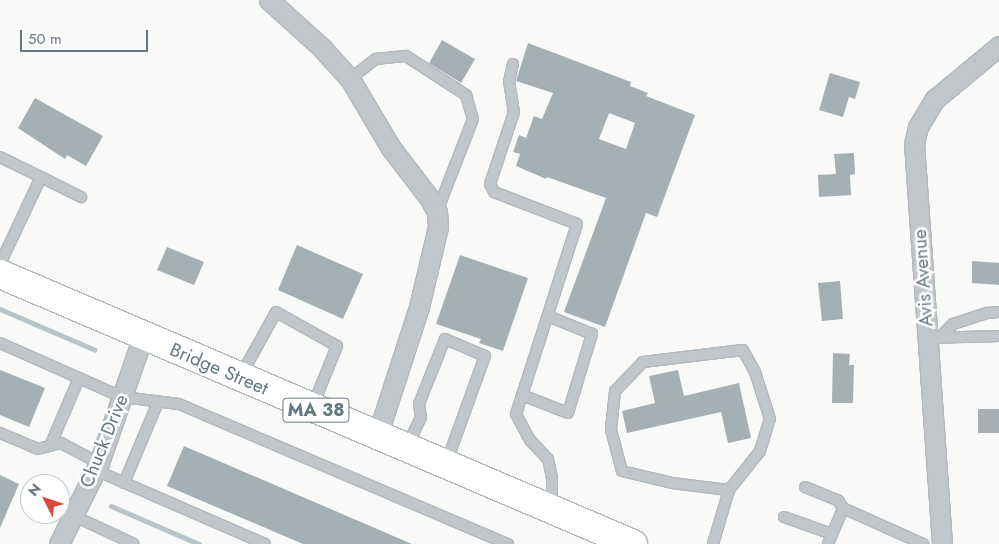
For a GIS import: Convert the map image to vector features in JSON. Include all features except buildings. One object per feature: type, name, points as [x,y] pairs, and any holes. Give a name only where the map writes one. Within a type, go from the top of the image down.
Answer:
[{"type":"main road","name":"Bridge Street","points":[[0,274],[633,544]]},
{"type":"street","points":[[269,0],[321,47],[350,79],[391,148],[430,199],[437,212],[438,227],[419,307],[377,436]]},
{"type":"street","name":"Avis Avenue","points":[[942,544],[933,338],[914,169],[918,127],[934,99],[999,46]]},
{"type":"street","name":"Chuck Drive","points":[[59,544],[97,466],[143,336]]},
{"type":"lane","points":[[350,79],[376,60],[406,56],[466,95],[473,119],[437,212]]},
{"type":"lane","points":[[513,64],[509,81],[514,112],[490,184],[494,192],[577,224],[516,414],[530,440],[548,460],[552,478],[552,510]]},
{"type":"lane","points":[[0,156],[81,197]]},
{"type":"lane","points":[[0,264],[41,177]]},
{"type":"lane","points":[[240,378],[276,312],[337,346],[312,408]]},
{"type":"lane","points":[[933,338],[954,324],[987,312],[999,312]]},
{"type":"lane","points":[[522,395],[568,413],[592,334],[548,316]]},
{"type":"lane","points":[[933,338],[999,336]]},
{"type":"lane","points":[[406,448],[421,417],[419,404],[446,339],[485,356],[446,465]]},
{"type":"lane","points":[[0,343],[122,397],[178,404],[508,544]]},
{"type":"lane","points":[[714,544],[729,490],[760,451],[770,419],[755,372],[743,350],[643,362],[615,391],[611,430],[622,471],[672,483],[729,490]]},
{"type":"lane","points":[[50,446],[79,378]]},
{"type":"lane","points":[[124,483],[158,402]]},
{"type":"lane","points":[[0,433],[38,449],[61,443],[124,483],[265,544]]},
{"type":"lane","points":[[805,487],[838,500],[843,508],[923,544]]},
{"type":"lane","points":[[784,517],[830,539],[843,508]]},
{"type":"lane","points":[[72,515],[134,544]]},
{"type":"waterway","points":[[0,309],[95,350]]},
{"type":"waterway","points":[[111,506],[199,544]]}]
